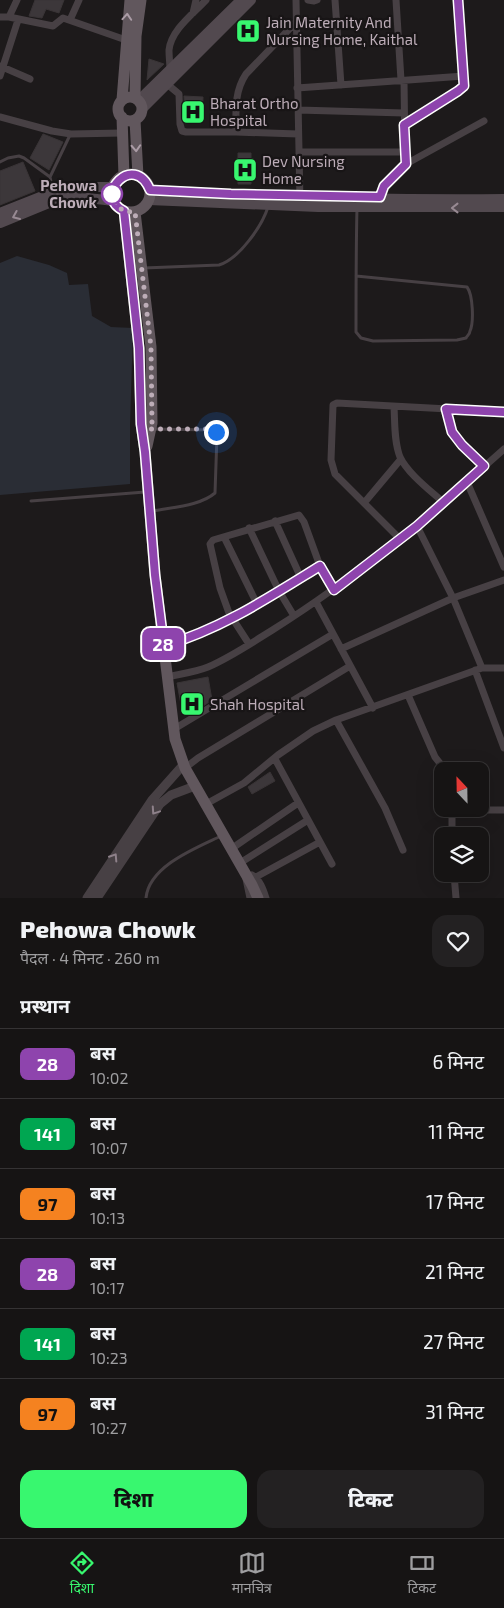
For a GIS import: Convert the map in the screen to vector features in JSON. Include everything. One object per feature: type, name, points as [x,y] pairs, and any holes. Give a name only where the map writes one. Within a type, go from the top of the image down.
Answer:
[{"type":"main road","points":[[124,176],[122,117],[118,109],[122,100],[130,0]]},
{"type":"main road","points":[[122,117],[126,120],[134,120],[139,117],[136,36],[141,0]]},
{"type":"main road","points":[[139,102],[241,0]]},
{"type":"main road","points":[[122,100],[126,98],[139,102],[167,84],[251,0]]},
{"type":"main road","points":[[134,120],[138,176]]},
{"type":"main road","points":[[134,174],[147,183],[150,195],[141,210],[129,212],[120,209],[114,201],[112,197],[114,187],[124,176],[134,174]]},
{"type":"main road","points":[[0,213],[87,188],[114,187]]},
{"type":"main road","points":[[150,195],[504,207]]},
{"type":"main road","points":[[150,195],[269,205],[300,201]]},
{"type":"main road","points":[[0,222],[55,196],[114,201]]},
{"type":"main road","points":[[358,202],[380,197],[504,198]]},
{"type":"main road","points":[[129,212],[142,323],[139,348],[141,424],[155,575],[175,739],[184,766],[242,868],[254,896]]},
{"type":"main road","points":[[142,323],[151,347],[152,424],[145,452]]},
{"type":"street","points":[[9,17],[17,0]]},
{"type":"street","points":[[70,20],[78,0]]},
{"type":"street","points":[[193,14],[196,0]]},
{"type":"street","points":[[170,70],[169,49],[172,39],[206,0]]},
{"type":"street","points":[[296,0],[300,201]]},
{"type":"street","points":[[308,0],[314,2],[317,0]]},
{"type":"street","points":[[335,0],[340,85]]},
{"type":"street","points":[[396,0],[403,80],[404,152],[406,164]]},
{"type":"street","points":[[404,125],[462,88],[464,76],[458,0]]},
{"type":"street","points":[[0,17],[9,17],[53,26],[61,19],[70,20],[126,40]]},
{"type":"street","points":[[0,76],[1,67],[18,20]]},
{"type":"street","points":[[236,132],[237,94],[240,82],[296,22]]},
{"type":"street","points":[[1,67],[30,79]]},
{"type":"street","points":[[298,88],[464,76]]},
{"type":"street","points":[[167,84],[180,94],[180,124],[182,131],[298,134]]},
{"type":"street","points":[[298,110],[404,113]]},
{"type":"street","points":[[0,117],[52,131],[71,134],[122,133]]},
{"type":"street","points":[[380,197],[384,186],[406,164],[484,121]]},
{"type":"street","points":[[299,152],[404,152]]},
{"type":"street","points":[[400,539],[335,474],[331,460],[332,405],[337,403],[504,412]]},
{"type":"street","points":[[394,407],[397,445],[401,458],[412,472],[444,503]]},
{"type":"street","points":[[446,409],[452,432],[462,445],[484,466]]},
{"type":"street","points":[[167,677],[207,667],[249,644],[334,590],[417,526],[504,448]]},
{"type":"street","points":[[364,503],[401,458]]},
{"type":"street","points":[[467,482],[504,567]]},
{"type":"street","points":[[249,644],[233,618],[220,588],[210,544],[214,540],[296,515],[302,517],[320,566],[334,590]]},
{"type":"street","points":[[275,521],[301,578]]},
{"type":"street","points":[[417,526],[453,598],[504,748]]},
{"type":"street","points":[[249,528],[279,591],[294,616]]},
{"type":"street","points":[[224,537],[257,604]]},
{"type":"street","points":[[164,646],[195,636],[233,618],[320,566]]},
{"type":"street","points":[[341,649],[453,598],[504,580]]},
{"type":"street","points":[[316,602],[373,708]]},
{"type":"street","points":[[174,729],[333,634]]},
{"type":"street","points":[[87,898],[152,800],[184,766],[350,666]]},
{"type":"street","points":[[206,804],[244,783],[313,731],[336,720],[478,669],[504,668]]},
{"type":"street","points":[[408,695],[439,762]]},
{"type":"street","points":[[336,720],[385,808],[403,850]]},
{"type":"street","points":[[275,759],[332,864]]},
{"type":"street","points":[[97,898],[160,804],[171,795],[196,786]]},
{"type":"street","points":[[231,849],[298,803]]},
{"type":"street","points":[[489,810],[504,810]]},
{"type":"street","points":[[266,898],[256,877],[242,868],[308,820]]},
{"type":"street","points":[[256,877],[320,842]]},
{"type":"street","points":[[455,882],[456,898]]},
{"type":"lane","points":[[50,177],[71,134]]},
{"type":"lane","points":[[0,162],[18,156],[24,158],[50,177],[55,196]]},
{"type":"lane","points":[[356,276],[467,287],[472,301],[471,330],[466,338],[457,340],[373,340],[361,338],[356,332],[356,276],[358,202]]},
{"type":"lane","points":[[136,268],[220,265],[228,262],[255,233],[269,205]]},
{"type":"lane","points":[[150,429],[213,430],[217,436],[217,481],[215,493],[209,498],[150,511]]},
{"type":"lane","points":[[30,501],[148,492]]},
{"type":"lane","points":[[146,898],[152,883],[165,867],[188,851],[224,835]]},
{"type":"shaded area","points":[[17,256],[49,265],[67,273],[69,285],[88,284],[92,316],[111,327],[133,328],[130,484],[0,495],[0,263]]},
{"type":"building","points":[[35,0],[64,0],[59,13],[46,9],[42,18],[29,16]]},
{"type":"building","points":[[249,19],[260,29],[247,42],[236,32]]},
{"type":"building","points":[[149,59],[164,64],[147,80]]},
{"type":"building","points":[[184,96],[203,97],[202,120],[185,119]]},
{"type":"building","points":[[43,134],[63,142],[49,170],[30,158]]},
{"type":"building","points":[[238,153],[251,153],[251,184],[238,184]]},
{"type":"building","points":[[23,162],[35,191],[0,205],[0,171]]},
{"type":"building","points":[[208,677],[212,700],[203,706],[182,710],[177,683]]},
{"type":"building","points":[[270,772],[275,781],[252,794],[248,787]]},
{"type":"bus line","name":"28","points":[[458,0],[464,86],[404,125],[406,164],[384,186],[380,197],[231,194],[150,190],[142,178],[134,174],[120,178],[112,190],[115,204],[124,211],[139,348],[141,424],[155,575],[164,646],[195,636],[233,618],[320,566],[334,590],[417,526],[484,466],[462,445],[452,432],[446,409],[504,412]]},
{"type":"place","name":"Jain Maternity And Nursing Home, Kaithal","points":[[248,31]]},
{"type":"place","name":"Bharat Ortho Hospital","points":[[193,112]]},
{"type":"place","name":"Dev Nursing Home","points":[[245,170]]},
{"type":"place","name":"Pehowa Chowk","points":[[112,194]]},
{"type":"place","name":"Shah Hospital","points":[[192,704]]},
{"type":"route","points":[[112,194],[115,204],[120,209],[127,212],[135,212],[151,347],[152,424],[150,429],[205,429],[216,432]]}]
